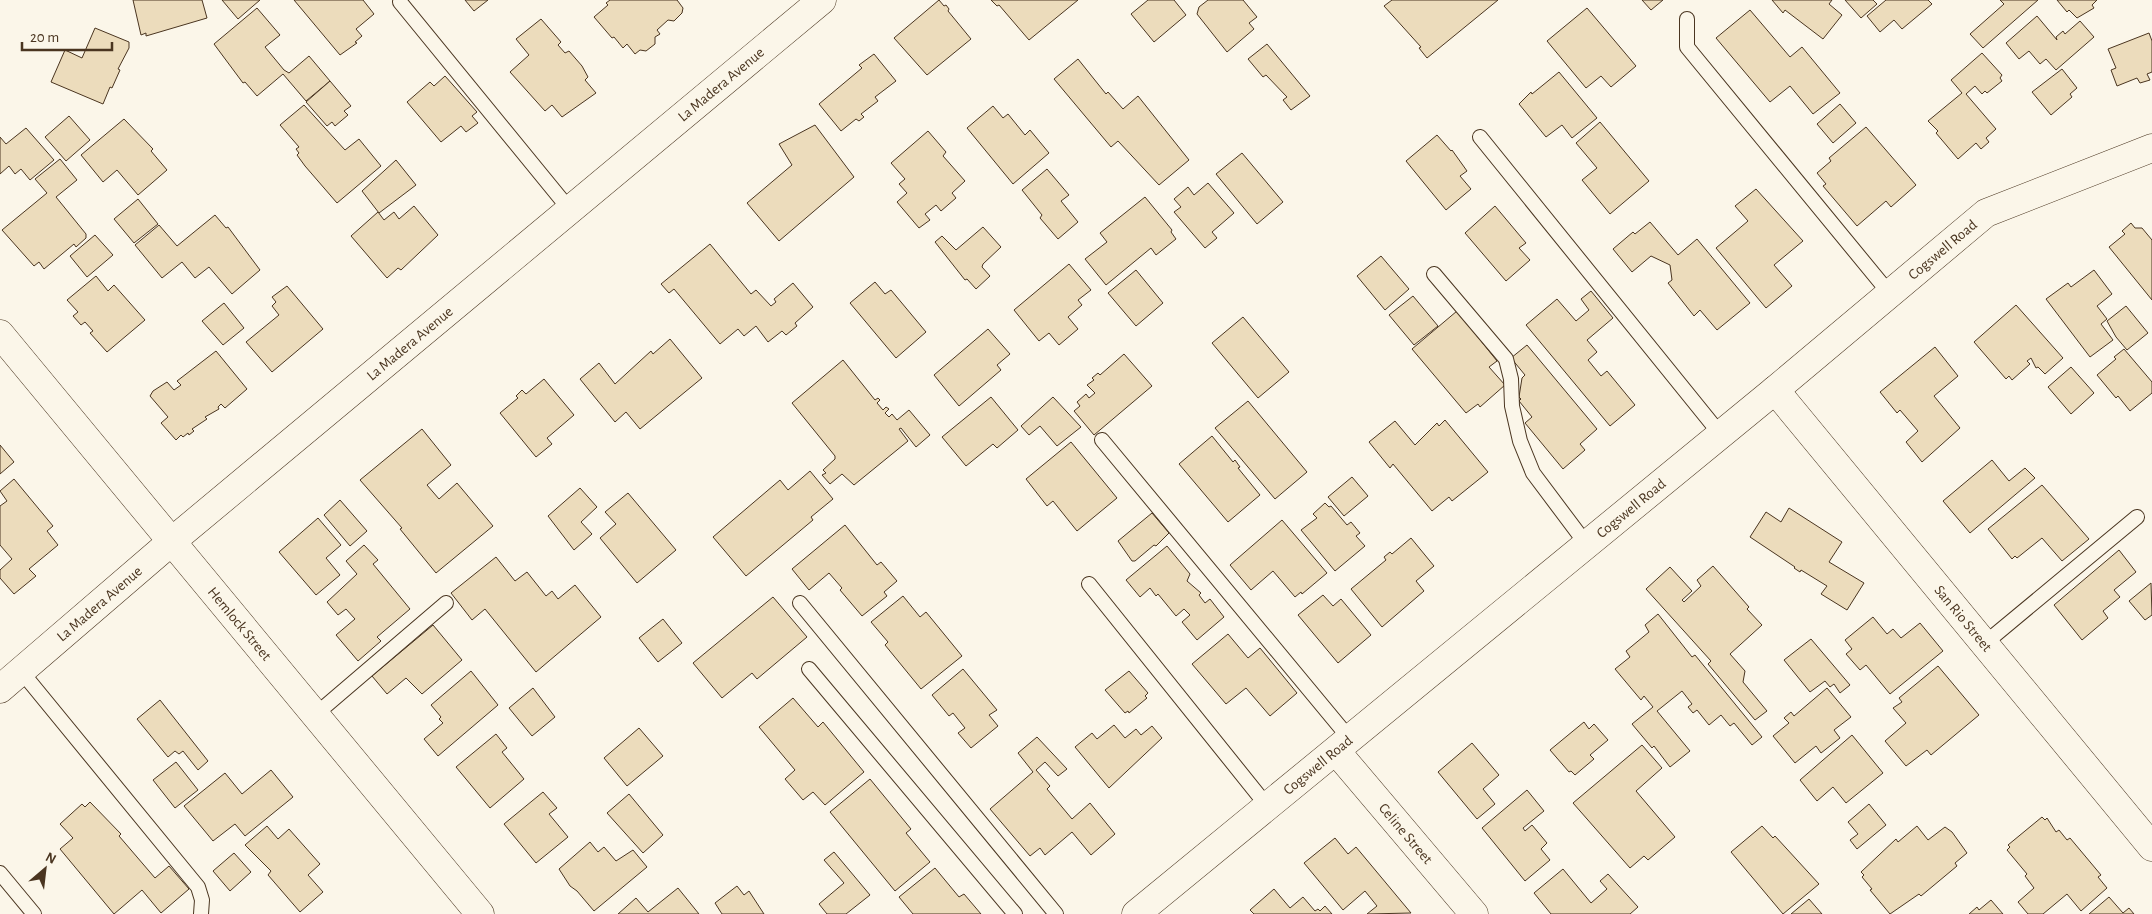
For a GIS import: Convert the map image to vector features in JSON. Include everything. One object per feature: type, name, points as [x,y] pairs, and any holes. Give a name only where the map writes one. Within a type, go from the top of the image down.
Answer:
[{"type":"street","name":"La Madera Avenue","points":[[0,689],[171,542],[822,0]]},
{"type":"street","name":"Cogswell Road","points":[[1136,914],[1776,390],[1986,213],[2152,148]]},
{"type":"street","name":"Hemlock Street","points":[[0,334],[480,914]]},
{"type":"street","name":"San Rio Street","points":[[1776,390],[2152,847]]},
{"type":"street","name":"Celine Street","points":[[1343,745],[1474,914]]},
{"type":"lane","points":[[400,2],[570,210]]},
{"type":"lane","points":[[1687,19],[1687,47],[1890,294]]},
{"type":"lane","points":[[1480,137],[1721,435]]},
{"type":"lane","points":[[1434,274],[1506,359],[1511,379],[1512,406],[1520,441],[1533,473],[1587,545]]},
{"type":"lane","points":[[1102,440],[1343,745]]},
{"type":"lane","points":[[1984,644],[2137,517]]},
{"type":"lane","points":[[1089,584],[1268,807]]},
{"type":"lane","points":[[800,602],[1056,914]]},
{"type":"lane","points":[[314,715],[446,603]]},
{"type":"lane","points":[[810,669],[1015,914]]},
{"type":"lane","points":[[21,672],[198,887],[202,900],[201,914]]},
{"type":"lane","points":[[0,873],[34,914]]},
{"type":"building","points":[[133,0],[202,0],[207,18],[146,36],[146,33],[141,35]]},
{"type":"building","points":[[222,0],[260,0],[238,19]]},
{"type":"building","points":[[294,0],[363,0],[374,14],[356,29],[362,36],[355,42],[357,43],[340,55]]},
{"type":"building","points":[[465,0],[488,0],[474,11]]},
{"type":"building","points":[[610,0],[677,0],[683,8],[682,13],[674,21],[668,20],[657,30],[660,34],[655,37],[655,44],[646,51],[640,50],[635,54],[627,44],[623,48],[594,17],[608,5],[606,3]]},
{"type":"building","points":[[939,0],[944,6],[946,5],[949,9],[948,11],[971,39],[927,75],[894,38]]},
{"type":"building","points":[[991,0],[1078,0],[1029,40],[999,5],[997,6]]},
{"type":"building","points":[[1148,0],[1174,0],[1186,15],[1154,42],[1131,14]]},
{"type":"building","points":[[1208,0],[1243,0],[1257,17],[1249,23],[1254,29],[1227,52],[1197,14],[1199,7]]},
{"type":"building","points":[[1392,0],[1498,0],[1427,58],[1419,48],[1421,47],[1384,6]]},
{"type":"building","points":[[1642,0],[1663,0],[1651,10]]},
{"type":"building","points":[[1772,0],[1832,0],[1829,4],[1842,15],[1823,39],[1785,10],[1783,13]]},
{"type":"building","points":[[1845,0],[1873,0],[1877,4],[1861,18]]},
{"type":"building","points":[[1886,0],[1928,0],[1932,4],[1902,29],[1894,20],[1880,32],[1867,16]]},
{"type":"building","points":[[2000,0],[2038,0],[1983,48],[1970,34],[2004,4]]},
{"type":"building","points":[[2057,0],[2097,0],[2092,5],[2094,8],[2077,18],[2069,10],[2067,12]]},
{"type":"building","points":[[257,8],[280,35],[265,47],[284,70],[289,73],[309,56],[330,81],[306,101],[283,74],[257,96],[245,82],[243,83],[214,44]]},
{"type":"building","points":[[1587,8],[1636,66],[1611,87],[1601,76],[1586,88],[1547,41]]},
{"type":"building","points":[[1750,10],[1790,57],[1802,47],[1840,93],[1813,114],[1790,86],[1770,102],[1716,38]]},
{"type":"building","points":[[2037,16],[2057,40],[2056,37],[2063,31],[2065,34],[2080,21],[2094,37],[2056,70],[2046,59],[2040,64],[2029,51],[2019,59],[2006,43]]},
{"type":"building","points":[[541,19],[561,42],[558,45],[565,53],[569,51],[582,66],[588,77],[585,80],[596,93],[562,117],[552,105],[545,111],[510,72],[529,55],[516,39]]},
{"type":"building","points":[[95,28],[129,42],[129,48],[118,69],[120,70],[103,104],[51,82],[65,50],[82,58]]},
{"type":"building","points":[[2149,33],[2152,41],[2152,72],[2147,74],[2150,80],[2140,83],[2137,78],[2117,86],[2111,70],[2116,68],[2108,49]]},
{"type":"building","points":[[1267,44],[1310,96],[1291,110],[1283,100],[1287,97],[1266,75],[1263,77],[1248,59]]},
{"type":"building","points":[[1982,53],[2002,75],[2000,78],[2002,81],[1987,93],[1985,91],[1982,94],[1975,86],[1966,94],[1996,129],[1986,138],[1989,142],[1981,149],[1976,143],[1958,159],[1936,133],[1938,131],[1928,121],[1962,93],[1951,80]]},
{"type":"building","points":[[874,54],[896,81],[875,97],[878,101],[861,114],[864,117],[859,121],[856,119],[841,131],[819,104],[862,68],[859,65]]},
{"type":"building","points":[[1078,59],[1106,94],[1108,92],[1123,109],[1138,96],[1189,160],[1159,185],[1118,141],[1111,147],[1054,79]]},
{"type":"building","points":[[2062,69],[2077,88],[2070,94],[2072,97],[2051,115],[2032,92]]},
{"type":"building","points":[[1559,72],[1597,118],[1572,138],[1562,125],[1546,137],[1519,104],[1531,92],[1532,94]]},
{"type":"building","points":[[445,76],[477,112],[472,116],[478,123],[466,132],[461,126],[441,142],[407,102],[430,82],[434,86]]},
{"type":"building","points":[[330,81],[351,106],[344,111],[348,115],[335,126],[332,122],[327,126],[306,102]]},
{"type":"building","points":[[1840,104],[1856,123],[1833,143],[1817,124]]},
{"type":"building","points":[[304,105],[345,150],[359,139],[381,166],[337,203],[305,166],[297,155],[299,153],[296,149],[299,147],[280,125]]},
{"type":"building","points":[[993,106],[1003,118],[1008,114],[1025,135],[1030,130],[1049,153],[1013,184],[967,128]]},
{"type":"building","points":[[69,116],[90,140],[66,161],[45,137]]},
{"type":"building","points":[[124,119],[153,149],[151,151],[167,170],[138,195],[117,170],[103,182],[81,155]]},
{"type":"building","points":[[1600,122],[1649,181],[1610,214],[1582,180],[1597,168],[1576,143]]},
{"type":"building","points":[[815,125],[854,177],[779,241],[747,203],[792,165],[779,144]]},
{"type":"building","points":[[1866,127],[1916,185],[1891,207],[1886,201],[1857,226],[1823,186],[1826,184],[1817,173],[1831,161],[1829,158]]},
{"type":"building","points":[[26,128],[54,160],[30,180],[21,169],[15,174],[9,166],[0,174],[0,137],[6,144]]},
{"type":"building","points":[[928,131],[946,152],[943,156],[965,181],[952,193],[956,198],[941,211],[936,205],[925,214],[930,220],[919,228],[897,202],[907,193],[899,184],[905,179],[891,163]]},
{"type":"building","points":[[1437,135],[1452,150],[1467,171],[1460,176],[1471,189],[1446,210],[1406,161]]},
{"type":"building","points":[[1242,153],[1283,202],[1257,224],[1216,174]]},
{"type":"building","points":[[60,159],[77,180],[56,197],[86,234],[86,238],[76,247],[74,244],[44,269],[39,262],[34,266],[2,230],[47,193],[35,179]]},
{"type":"building","points":[[396,160],[416,185],[379,213],[362,191]]},
{"type":"building","points":[[1047,169],[1069,195],[1061,201],[1078,222],[1058,239],[1040,218],[1042,215],[1022,190]]},
{"type":"building","points":[[1208,183],[1234,213],[1212,232],[1217,238],[1205,248],[1174,212],[1181,207],[1174,199],[1188,187],[1194,195]]},
{"type":"building","points":[[1756,189],[1803,241],[1774,265],[1792,286],[1766,308],[1716,248],[1748,221],[1735,206]]},
{"type":"building","points":[[1145,197],[1172,230],[1171,232],[1176,239],[1156,255],[1151,248],[1106,285],[1085,259],[1107,242],[1100,233]]},
{"type":"building","points":[[138,199],[158,224],[134,243],[114,219]]},
{"type":"building","points":[[414,206],[438,235],[401,270],[398,268],[387,278],[351,236],[378,212],[384,220],[394,212],[399,219]]},
{"type":"building","points":[[1495,206],[1526,243],[1519,248],[1530,260],[1506,281],[1465,233]]},
{"type":"building","points":[[215,215],[226,228],[228,227],[260,270],[232,294],[209,267],[195,278],[182,262],[162,278],[135,245],[159,225],[177,246]]},
{"type":"building","points":[[1650,222],[1678,255],[1697,239],[1750,303],[1717,330],[1700,310],[1694,316],[1668,283],[1672,280],[1670,265],[1651,256],[1632,272],[1613,249],[1633,232],[1635,234]]},
{"type":"building","points":[[2131,223],[2135,228],[2142,228],[2152,240],[2152,300],[2109,247],[2125,234],[2122,231]]},
{"type":"building","points":[[983,227],[1001,247],[983,264],[982,267],[990,276],[976,289],[967,279],[965,280],[935,242],[942,236],[956,250]]},
{"type":"building","points":[[95,235],[113,255],[87,277],[70,256]]},
{"type":"building","points":[[710,244],[751,294],[756,290],[771,306],[776,302],[774,299],[793,283],[813,307],[795,323],[797,326],[786,335],[782,331],[768,342],[756,326],[744,336],[738,329],[720,344],[674,289],[669,293],[661,284]]},
{"type":"building","points":[[1381,256],[1409,289],[1385,310],[1357,276]]},
{"type":"building","points":[[1069,264],[1091,290],[1078,300],[1082,305],[1068,317],[1078,329],[1059,345],[1049,333],[1039,341],[1014,310]]},
{"type":"building","points":[[1136,270],[1163,303],[1136,326],[1108,293]]},
{"type":"building","points":[[2094,270],[2112,294],[2097,306],[2107,319],[2101,324],[2113,340],[2090,357],[2046,299],[2068,283],[2071,287]]},
{"type":"building","points":[[96,276],[108,291],[114,285],[145,320],[107,352],[90,333],[93,331],[85,322],[81,325],[73,316],[78,312],[67,300]]},
{"type":"building","points":[[875,282],[885,294],[891,290],[926,332],[896,358],[850,303]]},
{"type":"building","points":[[287,286],[323,329],[272,372],[246,342],[279,315],[272,306],[276,302],[272,297]]},
{"type":"building","points":[[1591,291],[1613,318],[1587,340],[1597,352],[1588,360],[1601,376],[1607,371],[1635,405],[1610,426],[1526,325],[1557,299],[1576,321],[1589,310],[1581,299]]},
{"type":"building","points":[[1413,296],[1438,326],[1414,345],[1389,315]]},
{"type":"building","points":[[224,303],[244,328],[223,345],[202,321]]},
{"type":"building","points":[[2016,305],[2063,358],[2045,374],[2038,367],[2036,368],[2031,358],[2027,361],[2030,364],[2012,380],[2009,376],[2006,379],[1974,342]]},
{"type":"building","points":[[2126,306],[2148,333],[2127,350],[2116,337],[2107,321]]},
{"type":"building","points":[[1457,311],[1497,361],[1489,367],[1505,385],[1480,407],[1478,404],[1466,413],[1412,349]]},
{"type":"building","points":[[1243,317],[1289,372],[1258,398],[1212,343]]},
{"type":"building","points":[[988,329],[1010,354],[997,365],[1001,370],[959,406],[934,375]]},
{"type":"building","points":[[670,339],[702,378],[640,429],[626,412],[615,422],[580,379],[599,363],[615,384],[651,351],[653,354]]},
{"type":"building","points":[[1527,345],[1597,429],[1580,444],[1585,450],[1563,469],[1525,423],[1532,417],[1519,401],[1521,399],[1519,397],[1522,378],[1525,375],[1511,358]]},
{"type":"building","points":[[1935,347],[1958,376],[1934,396],[1960,428],[1922,462],[1906,442],[1918,431],[1900,410],[1897,413],[1880,392]]},
{"type":"building","points":[[2124,349],[2152,382],[2152,393],[2130,411],[2118,396],[2116,398],[2097,375],[2116,359],[2114,357]]},
{"type":"building","points":[[216,351],[247,389],[225,408],[221,404],[218,407],[219,409],[205,417],[207,419],[192,429],[194,431],[189,435],[188,433],[183,437],[181,435],[176,440],[161,423],[168,417],[150,396],[153,391],[167,382],[174,390],[181,385],[177,381]]},
{"type":"building","points":[[1124,354],[1152,386],[1094,435],[1074,411],[1080,406],[1077,402],[1086,394],[1089,398],[1095,393],[1087,385],[1094,380],[1092,378],[1098,373],[1100,375]]},
{"type":"building","points":[[843,360],[875,400],[878,398],[880,400],[877,403],[883,410],[886,407],[889,409],[885,413],[889,417],[892,414],[897,420],[909,410],[930,435],[916,447],[901,428],[899,429],[908,441],[854,485],[842,474],[830,484],[822,475],[826,473],[823,470],[835,459],[835,456],[792,403]]},
{"type":"building","points":[[2071,367],[2094,393],[2071,414],[2048,387]]},
{"type":"building","points":[[544,379],[574,415],[547,438],[552,444],[536,457],[500,413],[518,398],[516,396],[522,390],[526,394]]},
{"type":"building","points":[[991,397],[1018,430],[997,448],[993,444],[966,466],[942,437]]},
{"type":"building","points":[[1053,397],[1081,427],[1057,446],[1040,426],[1029,435],[1021,426]]},
{"type":"building","points":[[1248,401],[1307,472],[1275,499],[1215,428]]},
{"type":"building","points":[[1445,420],[1488,472],[1452,501],[1449,497],[1432,511],[1393,464],[1390,468],[1369,442],[1395,421],[1415,445],[1437,423],[1439,426]]},
{"type":"building","points":[[422,429],[451,465],[427,485],[439,499],[457,483],[493,526],[436,573],[400,529],[402,528],[360,480]]},
{"type":"building","points":[[1212,436],[1233,462],[1235,460],[1240,467],[1238,468],[1260,495],[1228,522],[1179,464]]},
{"type":"building","points":[[1071,442],[1117,498],[1077,531],[1053,501],[1047,506],[1026,479]]},
{"type":"building","points":[[0,445],[14,462],[0,474]]},
{"type":"building","points":[[1992,460],[2009,481],[2025,468],[2035,478],[1970,533],[1943,501]]},
{"type":"building","points":[[810,471],[833,499],[811,517],[813,520],[746,576],[713,537],[780,480],[788,490]]},
{"type":"building","points":[[1352,477],[1368,496],[1344,516],[1328,497]]},
{"type":"building","points":[[14,479],[53,526],[47,531],[58,545],[29,569],[36,576],[14,594],[0,578],[0,570],[12,559],[0,545],[0,506],[7,501],[0,491]]},
{"type":"building","points":[[2042,485],[2089,539],[2062,561],[2042,538],[2017,558],[2015,556],[2012,559],[1988,529]]},
{"type":"building","points":[[580,488],[597,507],[581,522],[592,534],[574,550],[548,516]]},
{"type":"building","points":[[628,493],[676,550],[637,583],[600,538],[616,524],[605,512]]},
{"type":"building","points":[[340,500],[367,531],[350,546],[324,515]]},
{"type":"building","points":[[1325,503],[1329,507],[1331,506],[1347,525],[1351,522],[1360,533],[1356,536],[1365,546],[1335,571],[1301,530],[1317,518],[1313,514]]},
{"type":"building","points":[[1789,508],[1842,542],[1829,562],[1864,583],[1847,610],[1821,594],[1827,586],[1801,570],[1800,572],[1750,537],[1766,512],[1781,522]]},
{"type":"building","points":[[1152,513],[1169,533],[1156,546],[1154,545],[1135,561],[1132,561],[1118,541]]},
{"type":"building","points":[[318,518],[341,545],[326,558],[340,575],[316,595],[279,552]]},
{"type":"building","points":[[1282,520],[1327,573],[1302,594],[1301,592],[1295,597],[1273,571],[1251,590],[1230,565]]},
{"type":"building","points":[[845,525],[877,565],[881,562],[897,581],[884,592],[887,596],[862,616],[840,590],[842,588],[829,573],[809,590],[792,569]]},
{"type":"building","points":[[1411,538],[1434,566],[1416,581],[1424,591],[1382,627],[1351,589],[1386,560],[1384,557],[1390,552],[1392,554]]},
{"type":"building","points":[[364,545],[378,560],[373,564],[410,609],[377,637],[381,641],[358,661],[336,635],[355,619],[346,609],[338,615],[327,602],[357,574],[346,561]]},
{"type":"building","points":[[1167,546],[1190,574],[1187,581],[1201,593],[1199,595],[1205,603],[1210,599],[1224,617],[1197,640],[1182,622],[1190,615],[1184,609],[1176,616],[1158,594],[1156,596],[1150,588],[1140,597],[1126,580]]},
{"type":"building","points":[[2119,550],[2136,572],[2114,590],[2120,597],[2103,611],[2108,618],[2082,640],[2054,605]]},
{"type":"building","points":[[496,557],[515,581],[527,572],[546,596],[552,591],[558,599],[575,585],[601,617],[536,672],[485,609],[472,620],[451,593]]},
{"type":"building","points":[[1713,566],[1762,625],[1730,654],[1745,671],[1743,682],[1767,711],[1755,720],[1708,664],[1711,661],[1646,589],[1670,567],[1692,591],[1682,600],[1684,602],[1701,586],[1697,580]]},
{"type":"building","points":[[2151,583],[2152,615],[2145,620],[2129,601]]},
{"type":"building","points":[[1323,595],[1333,606],[1341,599],[1371,635],[1338,663],[1298,615]]},
{"type":"building","points":[[903,596],[920,617],[926,612],[962,656],[921,689],[885,645],[888,642],[871,622]]},
{"type":"building","points":[[773,597],[807,637],[757,679],[752,673],[722,698],[693,663]]},
{"type":"building","points":[[1658,614],[1692,657],[1695,655],[1762,737],[1752,745],[1734,723],[1730,726],[1721,715],[1709,725],[1697,710],[1693,713],[1688,707],[1692,704],[1682,691],[1657,711],[1690,751],[1670,767],[1654,746],[1652,748],[1632,724],[1653,707],[1644,696],[1641,700],[1615,669],[1630,657],[1626,651],[1649,632],[1645,625]]},
{"type":"building","points":[[1873,617],[1887,634],[1893,629],[1901,638],[1920,623],[1943,651],[1890,694],[1866,665],[1860,670],[1846,654],[1852,649],[1845,640]]},
{"type":"building","points":[[663,619],[682,643],[658,662],[639,638]]},
{"type":"building","points":[[433,625],[462,660],[422,694],[406,678],[387,694],[372,676]]},
{"type":"building","points":[[1228,634],[1248,658],[1260,648],[1297,693],[1270,716],[1246,688],[1226,704],[1192,664]]},
{"type":"building","points":[[1811,639],[1850,685],[1840,693],[1834,684],[1830,687],[1825,681],[1810,692],[1784,660]]},
{"type":"building","points":[[1938,666],[1979,715],[1931,755],[1927,750],[1906,766],[1885,741],[1906,723],[1893,708],[1902,702],[1899,698]]},
{"type":"building","points":[[963,669],[997,710],[989,715],[998,726],[971,748],[958,733],[965,728],[953,713],[949,716],[932,695]]},
{"type":"building","points":[[471,671],[498,705],[438,756],[424,739],[443,723],[439,719],[441,717],[431,705]]},
{"type":"building","points":[[1129,671],[1148,693],[1145,696],[1147,698],[1129,713],[1128,711],[1125,713],[1105,690]]},
{"type":"building","points":[[533,688],[555,717],[532,736],[509,708]]},
{"type":"building","points":[[1827,688],[1851,717],[1834,730],[1840,738],[1821,753],[1816,746],[1795,763],[1773,736],[1789,723],[1784,718],[1791,712],[1794,716]]},
{"type":"building","points":[[793,698],[818,727],[823,722],[864,772],[825,805],[813,792],[803,800],[785,779],[795,770],[759,727]]},
{"type":"building","points":[[160,700],[208,761],[198,770],[183,751],[179,754],[175,751],[168,757],[137,719]]},
{"type":"building","points":[[1584,722],[1589,729],[1594,724],[1608,740],[1590,755],[1594,759],[1575,775],[1571,771],[1569,772],[1550,750]]},
{"type":"building","points":[[1114,725],[1125,738],[1136,729],[1141,735],[1152,726],[1162,738],[1109,788],[1075,747],[1092,733],[1097,739]]},
{"type":"building","points":[[639,728],[663,756],[627,786],[604,758]]},
{"type":"building","points":[[496,734],[507,748],[502,752],[524,779],[490,808],[456,767]]},
{"type":"building","points":[[1852,735],[1883,773],[1846,803],[1833,787],[1817,801],[1800,780]]},
{"type":"building","points":[[1037,737],[1067,769],[1058,776],[1045,762],[1036,770],[1050,786],[1047,789],[1072,819],[1090,803],[1115,834],[1091,855],[1072,832],[1045,855],[1040,848],[1030,856],[990,809],[1033,772],[1018,753]]},
{"type":"building","points":[[1472,743],[1499,775],[1483,789],[1495,804],[1477,819],[1438,772]]},
{"type":"building","points":[[1642,745],[1662,768],[1636,791],[1675,837],[1648,860],[1644,856],[1630,868],[1573,803]]},
{"type":"building","points":[[176,762],[198,790],[175,808],[153,780]]},
{"type":"building","points":[[271,770],[293,797],[245,836],[235,824],[213,841],[184,806],[225,773],[242,794]]},
{"type":"building","points":[[870,779],[911,829],[906,833],[930,862],[895,891],[830,812]]},
{"type":"building","points":[[1527,790],[1544,811],[1523,828],[1525,831],[1532,825],[1547,843],[1541,849],[1550,860],[1525,881],[1482,828]]},
{"type":"building","points":[[543,792],[557,808],[549,814],[568,837],[536,863],[504,824]]},
{"type":"building","points":[[629,794],[663,835],[643,853],[607,813]]},
{"type":"building","points":[[90,802],[121,834],[119,836],[155,878],[169,866],[189,889],[161,913],[142,890],[114,914],[60,849],[73,838],[60,824],[82,804],[85,807]]},
{"type":"building","points":[[1869,804],[1886,825],[1857,849],[1850,840],[1858,834],[1848,822]]},
{"type":"building","points":[[2042,817],[2045,820],[2047,818],[2056,832],[2059,830],[2067,840],[2070,838],[2101,875],[2098,877],[2107,888],[2081,911],[2067,894],[2043,914],[2028,914],[2018,902],[2034,888],[2025,876],[2027,874],[2007,850],[2010,847],[2008,845]]},
{"type":"building","points":[[267,826],[278,839],[289,829],[320,864],[308,875],[323,892],[300,912],[268,875],[271,871],[245,845]]},
{"type":"building","points":[[1762,826],[1773,838],[1775,836],[1819,884],[1783,914],[1731,852]]},
{"type":"building","points":[[1917,826],[1928,840],[1945,827],[1952,832],[1967,853],[1955,863],[1957,866],[1921,896],[1919,894],[1890,914],[1870,890],[1872,889],[1862,877],[1864,875],[1861,872],[1896,839],[1898,842]]},
{"type":"building","points":[[1335,838],[1348,854],[1356,847],[1411,913],[1367,914],[1377,906],[1365,891],[1343,910],[1304,863]]},
{"type":"building","points":[[590,842],[598,852],[604,847],[616,861],[633,850],[647,867],[594,911],[577,891],[570,886],[559,869]]},
{"type":"building","points":[[834,852],[870,895],[846,914],[827,914],[819,904],[844,883],[824,860]]},
{"type":"building","points":[[234,853],[251,872],[230,891],[213,871]]},
{"type":"building","points":[[935,868],[959,897],[964,894],[981,914],[913,914],[899,897]]},
{"type":"building","points":[[1563,869],[1591,903],[1607,889],[1600,881],[1608,874],[1638,907],[1630,914],[1551,914],[1534,893]]},
{"type":"building","points":[[737,886],[744,895],[749,891],[764,914],[722,914],[715,903]]},
{"type":"building","points":[[678,888],[699,914],[618,914],[636,898],[648,912]]},
{"type":"building","points":[[1274,889],[1290,908],[1303,897],[1315,911],[1318,909],[1320,911],[1325,906],[1332,914],[1254,914],[1250,910]]},
{"type":"building","points":[[2109,897],[2123,913],[2129,908],[2134,914],[2089,914]]},
{"type":"building","points":[[1809,899],[1822,914],[1791,914]]},
{"type":"building","points":[[1991,900],[2003,914],[1969,914],[1977,907],[1979,910]]}]
